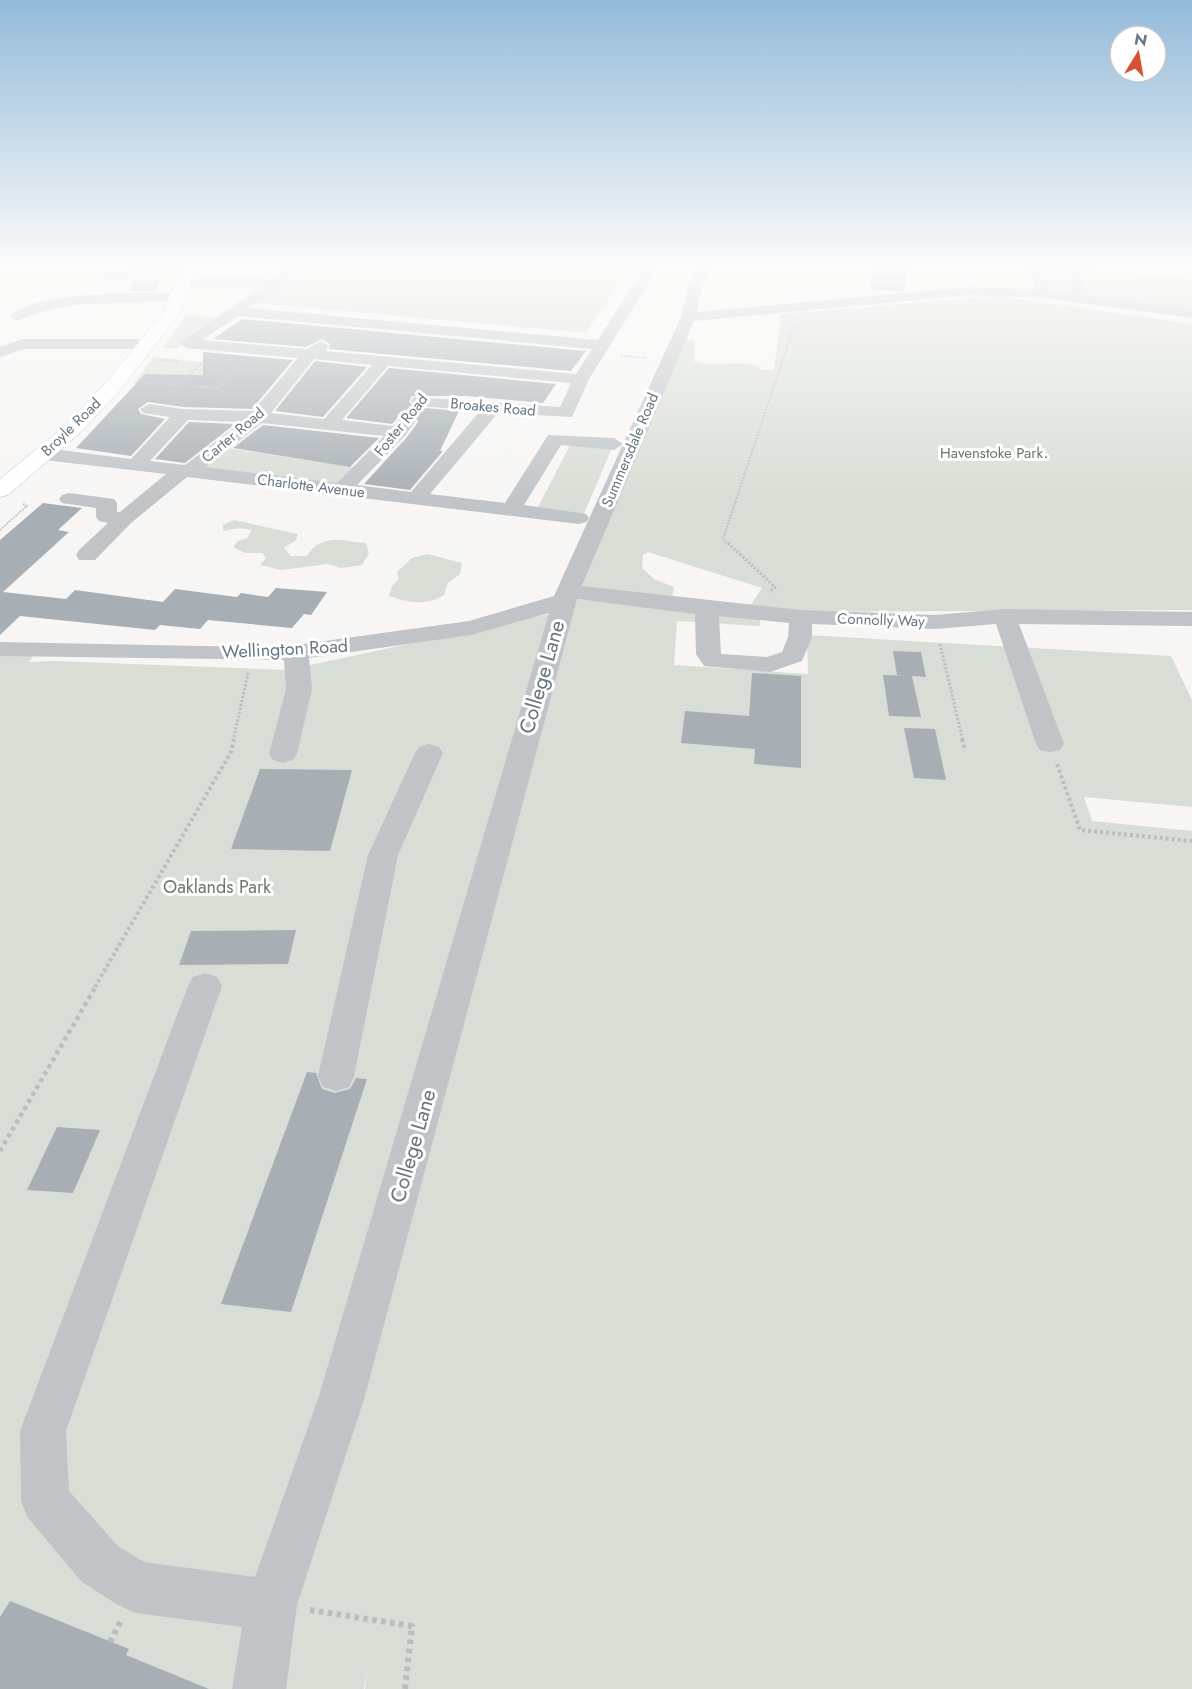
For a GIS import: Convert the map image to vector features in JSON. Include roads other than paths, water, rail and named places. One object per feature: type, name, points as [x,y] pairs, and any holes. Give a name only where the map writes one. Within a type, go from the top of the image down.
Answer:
[{"type":"main road","name":"Broyle Road","points":[[0,490],[93,409],[148,344]]},
{"type":"street","points":[[0,352],[22,344],[148,344]]},
{"type":"street","points":[[196,344],[580,379],[602,344]]},
{"type":"street","name":"Carter Road","points":[[87,555],[124,519],[258,417],[311,355],[325,344]]},
{"type":"street","name":"Foster Road","points":[[341,490],[399,432],[420,401],[477,344]]},
{"type":"street","points":[[560,344],[599,349]]},
{"type":"street","name":"Summersdale Road","points":[[567,596],[676,344]]},
{"type":"street","points":[[328,425],[384,361]]},
{"type":"street","name":"Broakes Road","points":[[420,401],[566,413],[580,379]]},
{"type":"street","points":[[416,498],[493,407]]},
{"type":"street","points":[[149,409],[183,414],[258,417],[399,432]]},
{"type":"street","points":[[136,465],[183,414]]},
{"type":"street","points":[[510,511],[555,439],[614,444]]},
{"type":"street","name":"Charlotte Avenue","points":[[44,454],[579,518]]},
{"type":"street","points":[[69,499],[107,503],[106,517],[124,519]]},
{"type":"street","name":"Connolly Way","points":[[567,596],[801,617],[935,622],[1005,616],[1131,620],[1192,619]]},
{"type":"street","name":"Wellington Road","points":[[0,649],[252,654],[296,652],[471,628],[567,596]]},
{"type":"street","name":"College Lane","points":[[259,1689],[271,1605],[342,1396],[567,596]]},
{"type":"street","points":[[707,607],[708,654],[713,661],[770,665],[793,656],[800,637],[801,617]]},
{"type":"street","points":[[1005,616],[1050,744]]},
{"type":"street","points":[[283,754],[299,689],[296,652]]},
{"type":"street","points":[[336,1076],[383,855],[429,753]]},
{"type":"street","points":[[205,986],[43,1431],[45,1501],[100,1564],[136,1587],[271,1605]]},
{"type":"park label","name":"Havenstoke Park.","points":[[994,453]]},
{"type":"park label","name":"Oaklands Park","points":[[217,887]]}]
